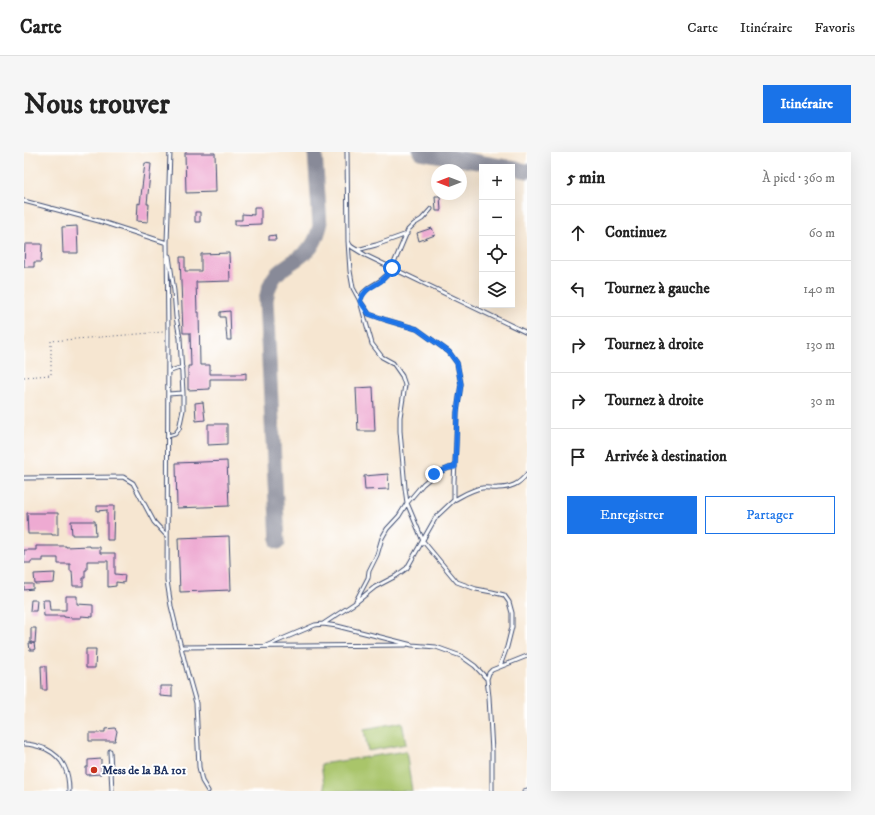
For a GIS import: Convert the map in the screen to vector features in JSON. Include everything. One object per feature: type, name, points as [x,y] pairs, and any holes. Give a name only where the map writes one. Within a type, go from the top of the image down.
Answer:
[{"type":"lane","points":[[170,152],[167,243],[168,581],[181,647],[196,703],[199,767],[202,781],[208,791]]},
{"type":"lane","points":[[347,152],[348,241],[353,288],[369,314],[417,329],[449,352],[457,363],[461,384],[457,412],[454,500]]},
{"type":"lane","points":[[24,201],[99,221],[167,243]]},
{"type":"lane","points":[[431,209],[422,219],[408,230],[392,268],[387,275],[363,293],[360,301],[372,344],[382,358],[393,363],[402,376],[405,385],[400,417],[400,431],[407,503],[423,541],[457,582],[476,589],[504,595],[510,602],[512,627],[500,666]]},
{"type":"lane","points":[[357,250],[406,234]]},
{"type":"lane","points":[[348,241],[350,245],[365,255],[527,333]]},
{"type":"lane","points":[[167,243],[174,290],[176,318],[180,338],[183,393],[183,410],[179,429],[176,434],[168,436]]},
{"type":"lane","points":[[168,372],[182,367]]},
{"type":"lane","points":[[168,394],[183,393]]},
{"type":"lane","points":[[356,603],[368,578],[369,571],[374,563],[382,538],[387,529],[399,516],[407,503],[423,484],[434,474],[455,467]]},
{"type":"lane","points":[[323,624],[356,603],[375,587],[408,568],[436,517],[454,500],[469,492],[482,488],[512,486],[522,481],[527,474]]},
{"type":"lane","points":[[24,478],[123,476],[133,483],[154,522],[167,536]]},
{"type":"lane","points":[[266,646],[315,625],[323,624],[338,626],[412,645]]},
{"type":"lane","points":[[181,647],[412,645],[436,647],[461,656],[475,666],[487,679]]},
{"type":"lane","points":[[492,791],[492,752],[487,679],[488,673],[500,666],[527,656]]},
{"type":"lane","points":[[24,744],[31,744],[43,748],[59,758],[66,769],[69,791]]},
{"type":"lane","points":[[110,751],[112,791]]},
{"type":"path","points":[[24,377],[50,375],[51,341],[168,332]]},
{"type":"green space","points":[[402,722],[406,744],[368,751],[364,729]]},
{"type":"green space","points":[[406,751],[412,791],[325,791],[321,764]]},
{"type":"building","points":[[185,153],[215,153],[216,192],[186,193]]},
{"type":"building","points":[[145,163],[151,164],[147,204],[149,204],[148,222],[137,221],[138,203],[140,204]]},
{"type":"building","points":[[435,200],[440,200],[441,211],[436,211]]},
{"type":"building","points":[[254,207],[261,207],[261,224],[235,225],[235,220],[242,220],[242,214],[254,215]]},
{"type":"building","points":[[195,212],[200,212],[200,222],[195,222]]},
{"type":"building","points":[[77,226],[78,253],[63,253],[62,227]]},
{"type":"building","points":[[432,228],[435,235],[419,241],[417,233]]},
{"type":"building","points":[[275,235],[276,240],[269,240],[269,236]]},
{"type":"building","points":[[25,244],[42,244],[41,262],[34,262],[34,267],[24,267]]},
{"type":"building","points":[[229,253],[230,281],[196,282],[197,312],[199,312],[200,365],[210,365],[210,374],[246,373],[246,379],[210,379],[210,389],[188,390],[188,366],[191,366],[190,333],[183,333],[180,257],[185,257],[185,271],[201,271],[201,254]]},
{"type":"building","points":[[230,311],[231,340],[227,340],[225,317],[220,317],[220,312]]},
{"type":"building","points":[[373,387],[375,431],[358,431],[356,388]]},
{"type":"building","points":[[203,402],[205,420],[196,421],[195,403]]},
{"type":"building","points":[[208,424],[227,424],[227,444],[208,445]]},
{"type":"building","points":[[227,461],[229,506],[177,508],[176,463]]},
{"type":"building","points":[[388,474],[389,489],[365,490],[364,476]]},
{"type":"building","points":[[97,506],[114,506],[113,540],[107,540],[107,510],[97,511]]},
{"type":"building","points":[[27,513],[58,513],[58,535],[28,534]]},
{"type":"building","points":[[71,521],[95,521],[96,535],[72,535]]},
{"type":"building","points":[[229,536],[231,590],[180,592],[178,538]]},
{"type":"building","points":[[36,546],[90,546],[100,547],[100,553],[115,553],[115,574],[125,575],[124,583],[116,582],[116,586],[108,587],[108,561],[87,561],[87,570],[85,570],[85,578],[83,578],[83,586],[73,586],[70,564],[58,564],[58,558],[43,558],[43,561],[31,561],[31,563],[24,563],[24,550],[36,550]]},
{"type":"building","points":[[55,573],[54,583],[35,584],[34,574]]},
{"type":"building","points":[[24,584],[33,584],[33,589],[24,590]]},
{"type":"building","points":[[66,596],[77,596],[77,604],[93,605],[93,617],[81,616],[81,618],[72,618],[64,616],[44,616],[43,600],[49,600],[50,610],[66,610]]},
{"type":"building","points":[[31,600],[37,600],[36,611],[30,611]]},
{"type":"building","points":[[31,628],[36,628],[35,643],[31,643]]},
{"type":"building","points":[[29,643],[34,643],[35,650],[30,650]]},
{"type":"building","points":[[86,649],[96,649],[95,668],[86,668]]},
{"type":"building","points":[[41,666],[46,666],[47,690],[42,690]]},
{"type":"building","points":[[160,686],[172,686],[172,697],[160,696]]},
{"type":"building","points":[[115,728],[117,731],[115,741],[89,741],[89,733],[100,733],[105,732],[105,729]]},
{"type":"building","name":"Mess de la BA 101","points":[[101,759],[101,774],[86,775],[88,760]]},
{"type":"taxiway","points":[[278,542],[266,300],[270,285],[276,275],[308,250],[318,234],[320,226],[315,152]]},
{"type":"taxiway","points":[[420,152],[489,164]]},
{"type":"taxiway","points":[[515,169],[527,171]]},
{"type":"place","name":"Mess de la BA 101","points":[[94,770]]},
{"type":"route","points":[[392,268],[387,275],[363,293],[360,301],[369,314],[417,329],[449,352],[457,363],[461,384],[457,412],[455,467],[434,474]]}]
